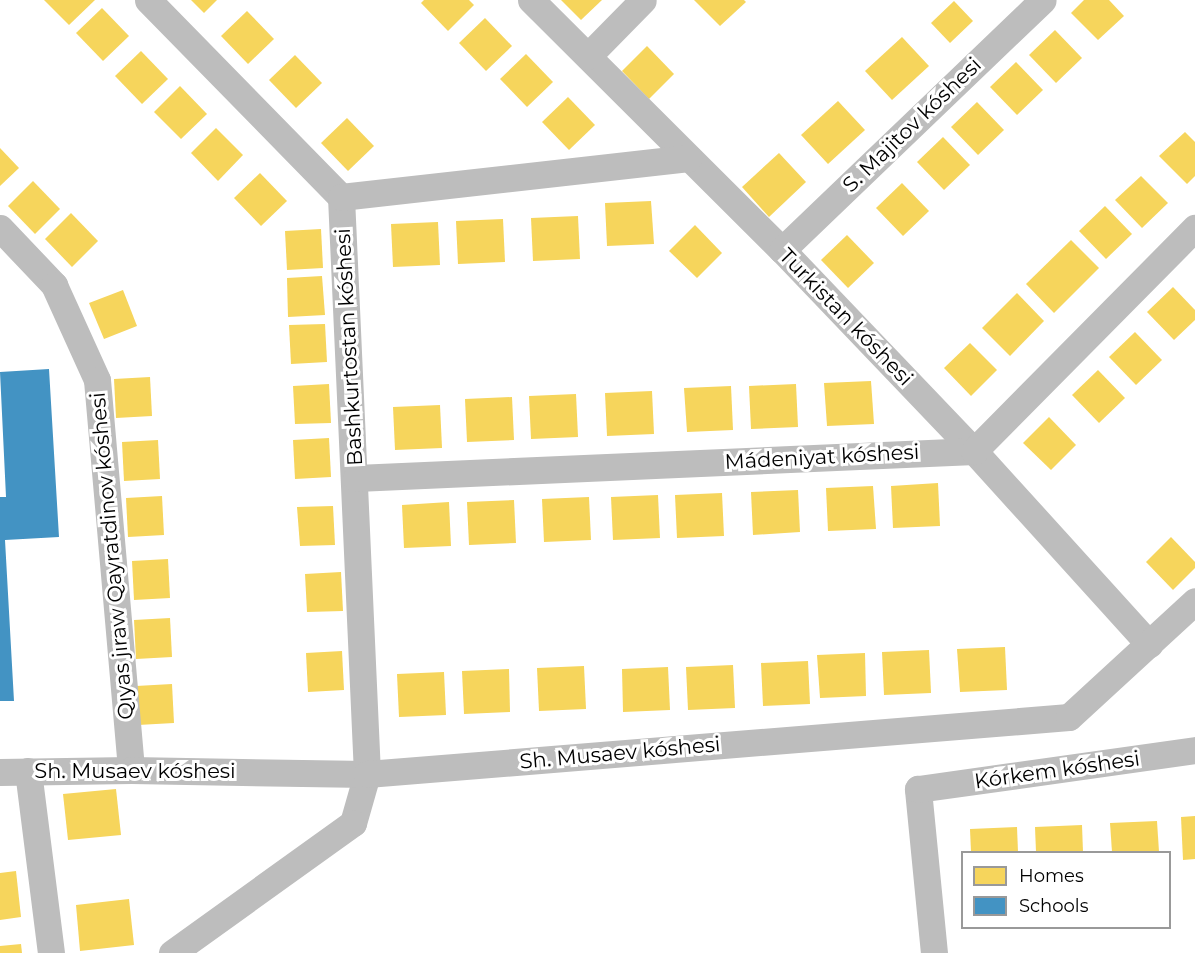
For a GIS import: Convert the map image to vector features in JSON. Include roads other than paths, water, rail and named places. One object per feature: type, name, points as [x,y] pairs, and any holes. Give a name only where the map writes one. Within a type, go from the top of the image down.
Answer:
[{"type":"street","name":"Bashkurtostan kóshesi","points":[[147,0],[341,197],[356,478],[367,774],[353,823],[172,953]]},
{"type":"street","name":"Turkistan kóshesi","points":[[531,0],[782,250],[974,451],[1149,644]]},
{"type":"street","points":[[588,56],[643,0]]},
{"type":"street","name":"S. Majitov kóshesi","points":[[782,250],[1043,0]]},
{"type":"street","points":[[341,197],[689,158]]},
{"type":"street","name":"Qıyas jıraw Qayratdinov kóshesi","points":[[0,228],[54,285],[97,380],[131,770]]},
{"type":"street","points":[[974,451],[1195,228]]},
{"type":"street","name":"Mádeniyat kóshesi","points":[[356,478],[974,451]]},
{"type":"street","name":"Sh. Musaev kóshesi","points":[[0,771],[131,770],[367,774],[1069,717],[1195,601]]},
{"type":"street","name":"Kórkem kóshesi","points":[[934,953],[918,789],[1195,750]]},
{"type":"street","points":[[28,771],[51,953]]}]
